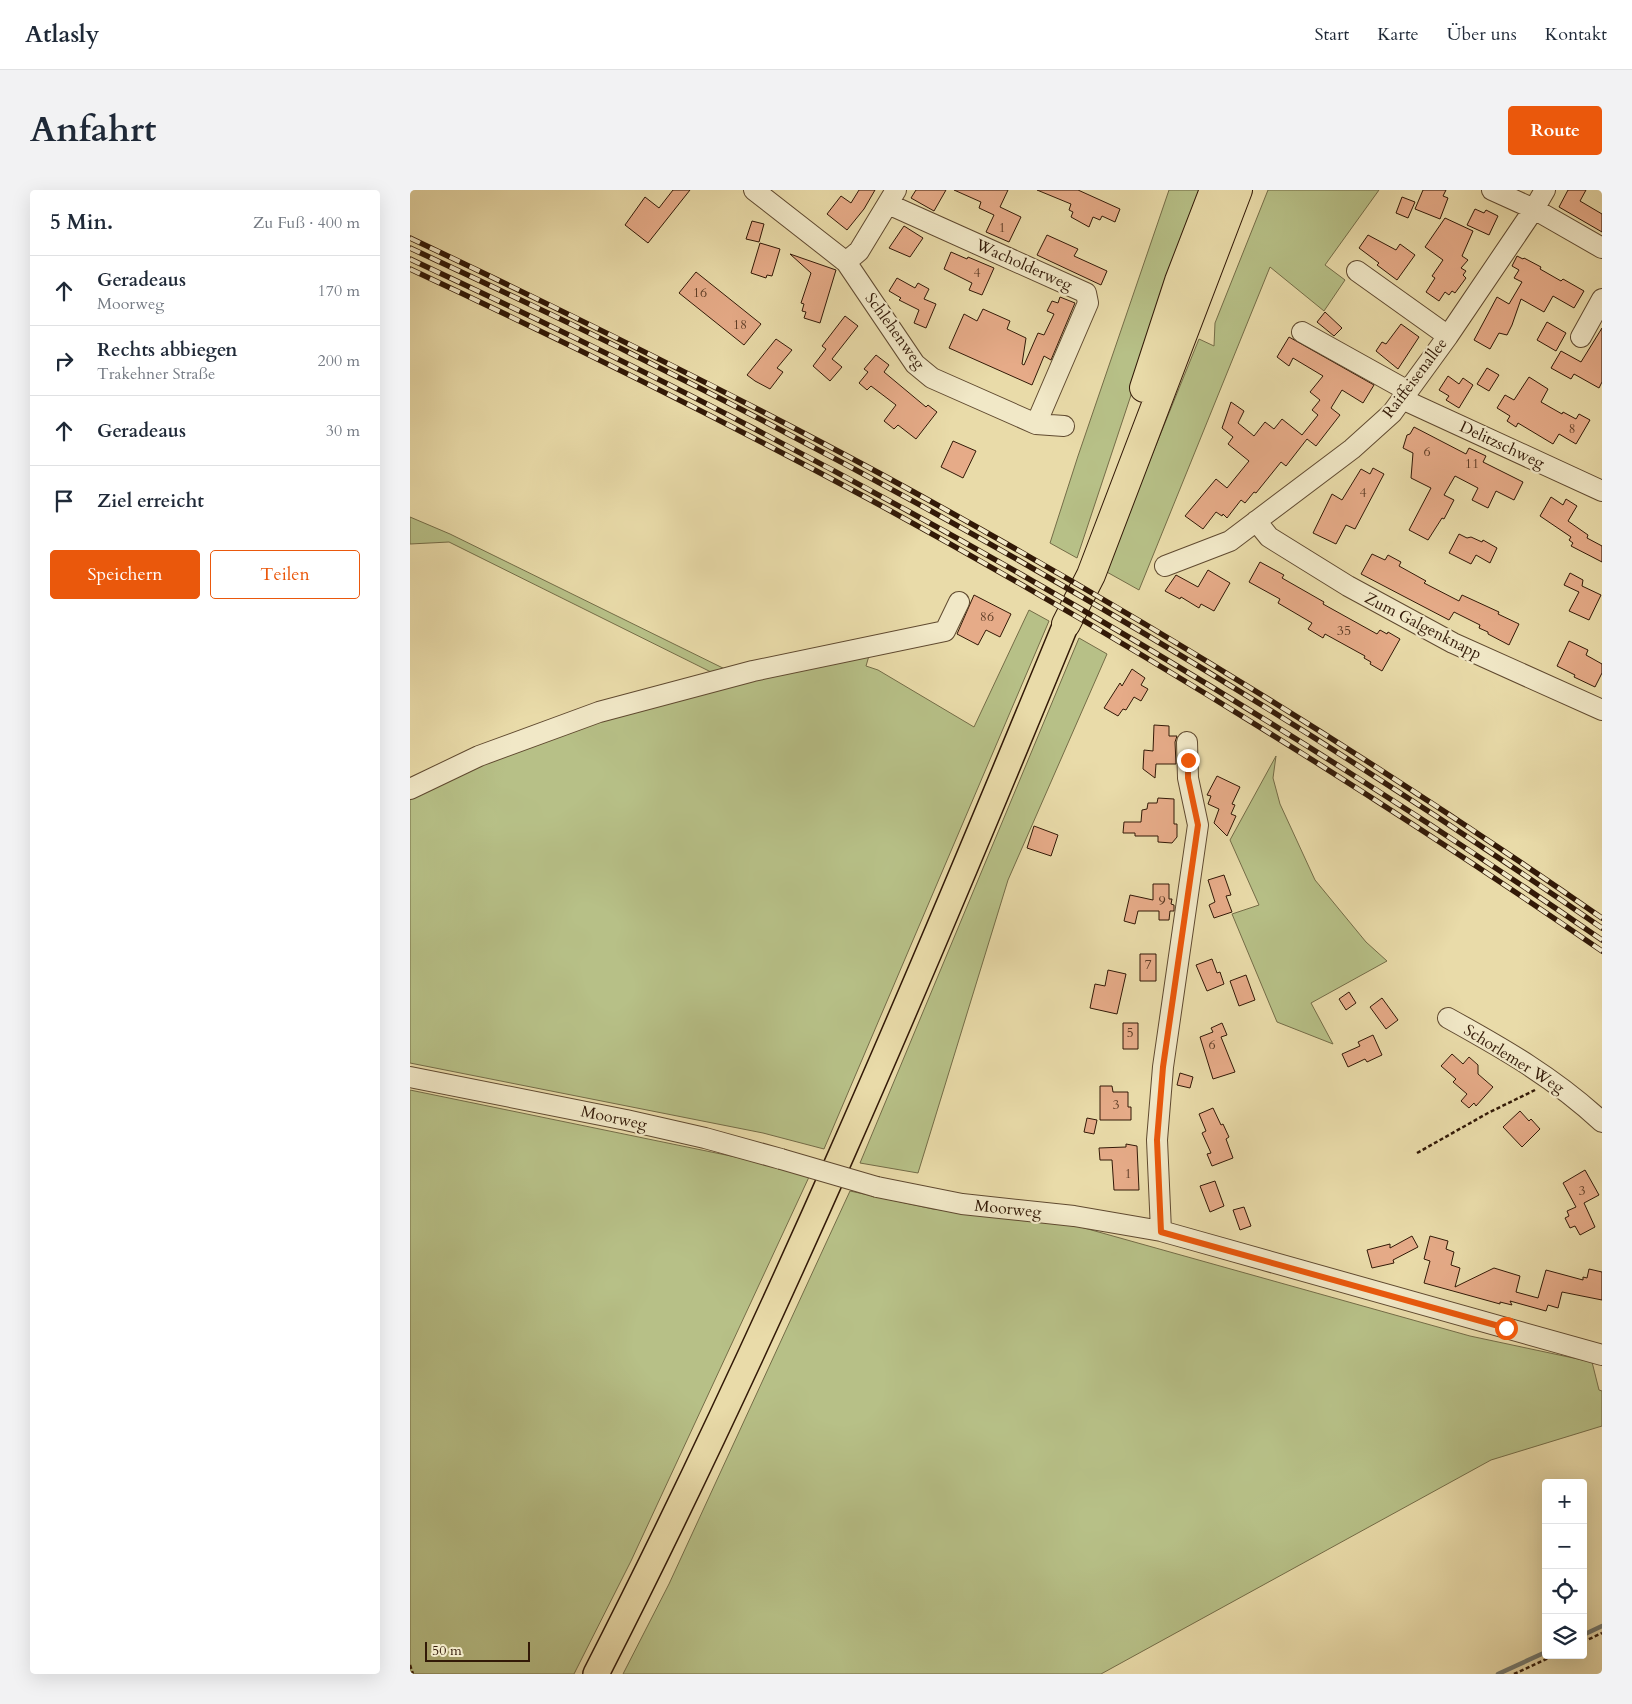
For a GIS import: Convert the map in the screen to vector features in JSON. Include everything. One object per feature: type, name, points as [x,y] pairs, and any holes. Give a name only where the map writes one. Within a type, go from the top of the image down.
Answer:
[{"type":"highway","points":[[1066,624],[1179,281],[1214,190]]},
{"type":"highway","points":[[1066,624],[1091,575],[1238,190]]},
{"type":"main road","points":[[596,1674],[651,1567],[784,1281],[950,907],[1066,624]]},
{"type":"street","name":"Schlehenweg","points":[[754,190],[846,262],[915,364],[932,378],[1036,424],[1064,426]]},
{"type":"street","points":[[1492,190],[1534,209],[1602,248]]},
{"type":"street","name":"Raiffeisenallee","points":[[1165,566],[1230,541],[1352,449],[1392,413],[1448,336],[1545,190]]},
{"type":"street","points":[[846,262],[859,251],[892,197]]},
{"type":"street","name":"Wacholderweg","points":[[892,197],[1086,293],[1088,302],[1036,424]]},
{"type":"street","points":[[1357,271],[1448,336]]},
{"type":"street","points":[[1581,337],[1602,298]]},
{"type":"street","name":"Delitzschweg","points":[[1302,332],[1405,395],[1602,491]]},
{"type":"street","name":"Zum Galgenknapp","points":[[1256,522],[1269,537],[1348,586],[1453,643],[1602,710]]},
{"type":"street","points":[[410,789],[479,756],[598,712],[753,671],[945,631],[959,602]]},
{"type":"street","points":[[1161,1232],[1157,1140],[1163,1067],[1198,825],[1188,778],[1188,742]]},
{"type":"street","name":"Schorlemer Weg","points":[[1448,1018],[1549,1078],[1602,1122]]},
{"type":"street","name":"Moorweg","points":[[410,1077],[704,1138],[877,1187],[962,1204],[1074,1216],[1161,1232],[1602,1355]]},
{"type":"path","points":[[1417,1153],[1488,1113],[1545,1085],[1549,1078]]},
{"type":"path","points":[[1587,1640],[1602,1633]]},
{"type":"path","points":[[1514,1674],[1546,1659]]},
{"type":"path","points":[[410,1665],[413,1674]]},
{"type":"green space","points":[[1169,190],[1199,190],[1077,558],[1050,543]]},
{"type":"green space","points":[[1268,190],[1379,190],[1325,265],[1345,280],[1324,311],[1270,267],[1139,590],[1105,571],[1199,339],[1214,346],[1215,323]]},
{"type":"green space","points":[[410,517],[450,534],[731,672],[717,675],[449,542],[410,544]]},
{"type":"green space","points":[[1029,610],[1049,621],[824,1149],[763,1133],[410,1063],[410,794],[628,707],[871,649],[866,666],[878,670],[974,727]]},
{"type":"green space","points":[[1079,638],[1107,654],[1008,880],[918,1173],[860,1163]]},
{"type":"green space","points":[[1276,756],[1273,778],[1280,804],[1315,880],[1366,942],[1387,961],[1311,1003],[1333,1044],[1277,1022],[1232,914],[1259,905],[1230,840]]},
{"type":"green space","points":[[410,1090],[755,1161],[809,1177],[631,1561],[574,1674],[410,1674]]},
{"type":"green space","points":[[850,1191],[933,1209],[1070,1224],[1470,1336],[1592,1362],[1599,1390],[1602,1391],[1602,1426],[1491,1460],[1101,1674],[623,1674],[669,1584]]},
{"type":"building","points":[[673,190],[690,190],[648,243],[625,225],[645,197],[659,208]]},
{"type":"building","points":[[859,190],[875,190],[864,209],[847,230],[827,214],[841,196],[851,203]]},
{"type":"building","points":[[916,190],[946,190],[934,211],[911,198]]},
{"type":"building","points":[[954,190],[1008,190],[1000,207],[1021,217],[1009,242],[986,232],[994,215],[979,208],[981,202]]},
{"type":"building","points":[[1037,190],[1078,190],[1120,209],[1115,222],[1102,216],[1100,220],[1093,217],[1089,227],[1071,217],[1073,212],[1069,210],[1071,204]]},
{"type":"building","points":[[1423,190],[1446,190],[1443,196],[1448,198],[1440,219],[1415,209]]},
{"type":"building","points":[[1568,190],[1586,190],[1580,201],[1602,214],[1602,232],[1559,207]]},
{"type":"building","points":[[1402,197],[1415,202],[1408,218],[1396,213]]},
{"type":"building","points":[[1475,209],[1484,213],[1486,210],[1498,216],[1489,235],[1467,225]]},
{"type":"building","points":[[1445,218],[1473,231],[1462,256],[1468,260],[1461,268],[1466,271],[1463,275],[1466,278],[1455,293],[1452,291],[1449,295],[1445,292],[1439,301],[1426,292],[1435,278],[1432,276],[1443,260],[1425,247]]},
{"type":"building","points":[[752,221],[764,224],[759,242],[746,239]]},
{"type":"building","points":[[904,226],[923,238],[910,257],[889,248]]},
{"type":"building","points":[[1047,235],[1078,249],[1074,256],[1107,271],[1101,285],[1037,255]]},
{"type":"building","points":[[1368,235],[1396,250],[1400,244],[1415,255],[1397,280],[1359,248]]},
{"type":"building","points":[[760,243],[780,249],[772,276],[767,275],[766,278],[751,273]]},
{"type":"building","points":[[951,252],[994,268],[982,295],[969,290],[972,283],[944,269]]},
{"type":"building","points":[[790,254],[836,270],[820,323],[804,318],[806,312],[802,311],[804,304],[801,303],[811,273]]},
{"type":"building","points":[[1517,256],[1541,267],[1540,269],[1561,281],[1563,279],[1584,291],[1574,308],[1553,296],[1544,312],[1521,299],[1507,335],[1499,333],[1490,349],[1474,340],[1497,297],[1509,304],[1522,282],[1514,278],[1519,270],[1512,266]]},
{"type":"building","points":[[696,272],[761,324],[744,345],[679,293]]},
{"type":"building","points":[[897,278],[915,288],[918,283],[929,289],[924,299],[936,304],[926,328],[914,323],[919,310],[899,300],[901,298],[889,291]]},
{"type":"building","points":[[1060,297],[1075,303],[1051,360],[1044,356],[1032,385],[949,348],[964,314],[977,321],[983,309],[1010,321],[1007,329],[1026,338],[1022,364],[1024,365],[1038,333],[1044,335],[1054,314],[1047,311],[1052,301],[1058,303]]},
{"type":"building","points":[[1325,312],[1342,328],[1334,336],[1317,322]]},
{"type":"building","points":[[845,316],[858,326],[832,359],[842,367],[830,381],[813,366],[826,349],[822,346]]},
{"type":"building","points":[[1547,322],[1566,333],[1556,351],[1537,340]]},
{"type":"building","points":[[1401,324],[1419,337],[1398,369],[1376,351],[1382,342],[1386,344]]},
{"type":"building","points":[[1602,328],[1602,382],[1599,388],[1574,374],[1571,379],[1551,368],[1561,351],[1581,362]]},
{"type":"building","points":[[1289,337],[1374,385],[1363,403],[1342,390],[1331,408],[1340,415],[1316,446],[1307,439],[1286,466],[1281,462],[1256,493],[1254,492],[1245,503],[1241,500],[1227,518],[1223,514],[1222,516],[1216,512],[1203,529],[1185,516],[1216,479],[1227,488],[1249,461],[1228,444],[1233,437],[1222,428],[1231,402],[1244,411],[1238,423],[1254,436],[1265,422],[1274,429],[1282,419],[1302,435],[1318,415],[1312,410],[1320,400],[1310,392],[1323,376],[1293,358],[1289,366],[1277,357]]},
{"type":"building","points":[[776,339],[792,350],[777,368],[783,372],[770,389],[747,375]]},
{"type":"building","points":[[876,355],[889,365],[884,372],[926,407],[928,405],[937,412],[916,439],[898,425],[894,429],[884,421],[896,405],[871,386],[867,390],[859,383],[868,372],[864,369]]},
{"type":"building","points":[[1487,368],[1499,375],[1489,391],[1477,384]]},
{"type":"building","points":[[1448,376],[1459,384],[1463,378],[1473,385],[1459,408],[1446,400],[1449,396],[1439,390]]},
{"type":"building","points":[[1529,377],[1548,389],[1541,402],[1562,414],[1563,412],[1576,419],[1579,414],[1590,420],[1576,444],[1559,434],[1553,444],[1518,423],[1516,427],[1507,421],[1510,416],[1497,408],[1505,395],[1514,400]]},
{"type":"building","points":[[1414,427],[1466,454],[1469,448],[1486,456],[1483,462],[1523,482],[1514,500],[1496,491],[1488,508],[1472,500],[1478,488],[1455,476],[1444,495],[1454,500],[1444,519],[1442,518],[1428,540],[1409,530],[1431,488],[1411,478],[1413,453],[1403,448],[1407,435],[1410,434]]},
{"type":"building","points":[[953,441],[976,451],[963,478],[941,467]]},
{"type":"building","points":[[1373,468],[1384,474],[1355,529],[1346,525],[1336,544],[1313,533],[1332,494],[1342,500],[1361,469],[1370,474]]},
{"type":"building","points":[[1551,497],[1563,505],[1566,499],[1577,506],[1568,521],[1588,535],[1587,538],[1602,546],[1602,562],[1571,546],[1573,543],[1569,540],[1571,537],[1540,516]]},
{"type":"building","points":[[1459,534],[1482,542],[1483,540],[1497,548],[1490,563],[1476,555],[1471,564],[1449,553]]},
{"type":"building","points":[[1372,554],[1385,560],[1388,555],[1401,562],[1399,566],[1426,581],[1424,583],[1459,601],[1462,595],[1499,612],[1498,614],[1519,624],[1509,645],[1479,628],[1480,625],[1454,612],[1449,620],[1361,574]]},
{"type":"building","points":[[1260,562],[1284,575],[1282,578],[1324,602],[1323,604],[1377,634],[1380,630],[1400,639],[1382,671],[1370,664],[1371,662],[1364,658],[1365,656],[1325,634],[1323,638],[1308,629],[1312,623],[1278,603],[1280,599],[1249,582]]},
{"type":"building","points":[[1208,570],[1230,583],[1214,611],[1201,604],[1199,608],[1181,597],[1180,599],[1165,591],[1176,575],[1198,587]]},
{"type":"building","points":[[1570,573],[1583,580],[1582,586],[1601,595],[1589,620],[1569,611],[1579,592],[1564,585]]},
{"type":"building","points":[[974,595],[1011,614],[1000,637],[986,630],[978,645],[957,634]]},
{"type":"building","points":[[1569,641],[1588,650],[1586,655],[1602,664],[1602,673],[1595,687],[1557,666]]},
{"type":"building","points":[[1132,669],[1145,678],[1141,685],[1148,689],[1141,701],[1134,697],[1126,710],[1123,709],[1118,716],[1104,708],[1120,683],[1122,686]]},
{"type":"building","points":[[1154,725],[1169,726],[1169,736],[1177,736],[1175,742],[1176,764],[1156,764],[1155,778],[1143,769],[1144,750],[1153,751]]},
{"type":"building","points":[[1217,776],[1240,787],[1232,804],[1235,805],[1231,814],[1236,816],[1227,836],[1214,823],[1219,809],[1208,804],[1211,796],[1207,795]]},
{"type":"building","points":[[1158,798],[1174,799],[1174,824],[1177,824],[1177,837],[1172,843],[1158,842],[1158,836],[1135,836],[1135,833],[1123,833],[1124,822],[1141,822],[1142,810],[1147,809],[1148,803],[1157,803]]},
{"type":"building","points":[[1034,826],[1058,835],[1051,856],[1027,848]]},
{"type":"building","points":[[1224,875],[1231,895],[1226,896],[1232,912],[1214,918],[1209,905],[1215,902],[1208,880]]},
{"type":"building","points":[[1153,884],[1169,884],[1169,899],[1172,899],[1171,904],[1174,905],[1174,911],[1170,911],[1169,920],[1159,920],[1159,911],[1138,911],[1135,924],[1124,921],[1130,895],[1153,900]]},
{"type":"building","points":[[1140,954],[1156,954],[1156,981],[1140,981]]},
{"type":"building","points":[[1212,959],[1217,973],[1220,972],[1224,984],[1207,991],[1196,965]]},
{"type":"building","points":[[1108,970],[1126,974],[1117,1014],[1090,1008],[1095,984],[1105,986]]},
{"type":"building","points":[[1246,975],[1255,1000],[1239,1006],[1230,981]]},
{"type":"building","points":[[1349,992],[1356,1003],[1346,1010],[1339,999]]},
{"type":"building","points":[[1382,998],[1398,1020],[1386,1029],[1370,1007]]},
{"type":"building","points":[[1123,1023],[1138,1023],[1138,1049],[1123,1049]]},
{"type":"building","points":[[1222,1023],[1227,1035],[1221,1037],[1235,1072],[1213,1079],[1200,1037],[1213,1032],[1211,1028]]},
{"type":"building","points":[[1373,1035],[1382,1055],[1367,1062],[1365,1059],[1348,1067],[1342,1054],[1360,1046],[1358,1042]]},
{"type":"building","points":[[1452,1054],[1463,1064],[1469,1057],[1478,1065],[1478,1074],[1493,1087],[1476,1106],[1474,1103],[1469,1108],[1461,1101],[1467,1094],[1453,1082],[1456,1079],[1441,1066]]},
{"type":"building","points":[[1180,1073],[1193,1077],[1190,1088],[1177,1085]]},
{"type":"building","points":[[1100,1086],[1112,1086],[1113,1092],[1128,1092],[1128,1107],[1131,1107],[1131,1120],[1100,1120]]},
{"type":"building","points":[[1213,1108],[1229,1137],[1226,1139],[1233,1158],[1212,1166],[1207,1154],[1211,1153],[1202,1133],[1206,1131],[1199,1114]]},
{"type":"building","points":[[1520,1111],[1540,1129],[1522,1147],[1503,1127]]},
{"type":"building","points":[[1087,1118],[1097,1120],[1094,1134],[1084,1132]]},
{"type":"building","points":[[1126,1144],[1137,1146],[1139,1190],[1114,1190],[1112,1160],[1100,1160],[1099,1148],[1126,1147]]},
{"type":"building","points":[[1585,1170],[1599,1195],[1584,1203],[1595,1227],[1580,1235],[1575,1226],[1570,1228],[1565,1218],[1569,1216],[1567,1211],[1576,1207],[1563,1183]]},
{"type":"building","points":[[1215,1181],[1224,1206],[1210,1212],[1200,1186]]},
{"type":"building","points":[[1244,1207],[1251,1226],[1240,1230],[1233,1210]]},
{"type":"building","points":[[1412,1236],[1418,1247],[1393,1260],[1394,1263],[1372,1268],[1367,1250],[1390,1244],[1390,1248]]},
{"type":"building","points":[[1430,1236],[1448,1241],[1446,1249],[1454,1252],[1451,1265],[1460,1268],[1455,1287],[1494,1268],[1520,1276],[1516,1292],[1538,1298],[1546,1270],[1583,1280],[1583,1277],[1587,1278],[1589,1269],[1602,1272],[1602,1300],[1562,1292],[1558,1308],[1548,1305],[1546,1311],[1510,1301],[1512,1305],[1500,1302],[1500,1304],[1424,1283],[1430,1261],[1424,1259]]},
{"type":"waterway","points":[[1587,1633],[1602,1626]]},
{"type":"waterway","points":[[1498,1674],[1542,1654]]},
{"type":"railway","points":[[410,238],[705,382],[972,524],[1156,631],[1337,742],[1515,858],[1602,918]]},
{"type":"railway","points":[[410,248],[606,341],[759,419],[884,485],[1007,554],[1129,624],[1249,697],[1486,849],[1602,928]]},
{"type":"railway","points":[[410,259],[582,341],[709,405],[970,545],[1184,670],[1290,735],[1499,870],[1602,940]]},
{"type":"railway","points":[[410,269],[697,409],[962,550],[1148,659],[1332,772],[1513,890],[1602,951]]},
{"type":"route","points":[[1188,760],[1188,778],[1198,825],[1163,1067],[1157,1140],[1161,1232],[1506,1328]]}]
